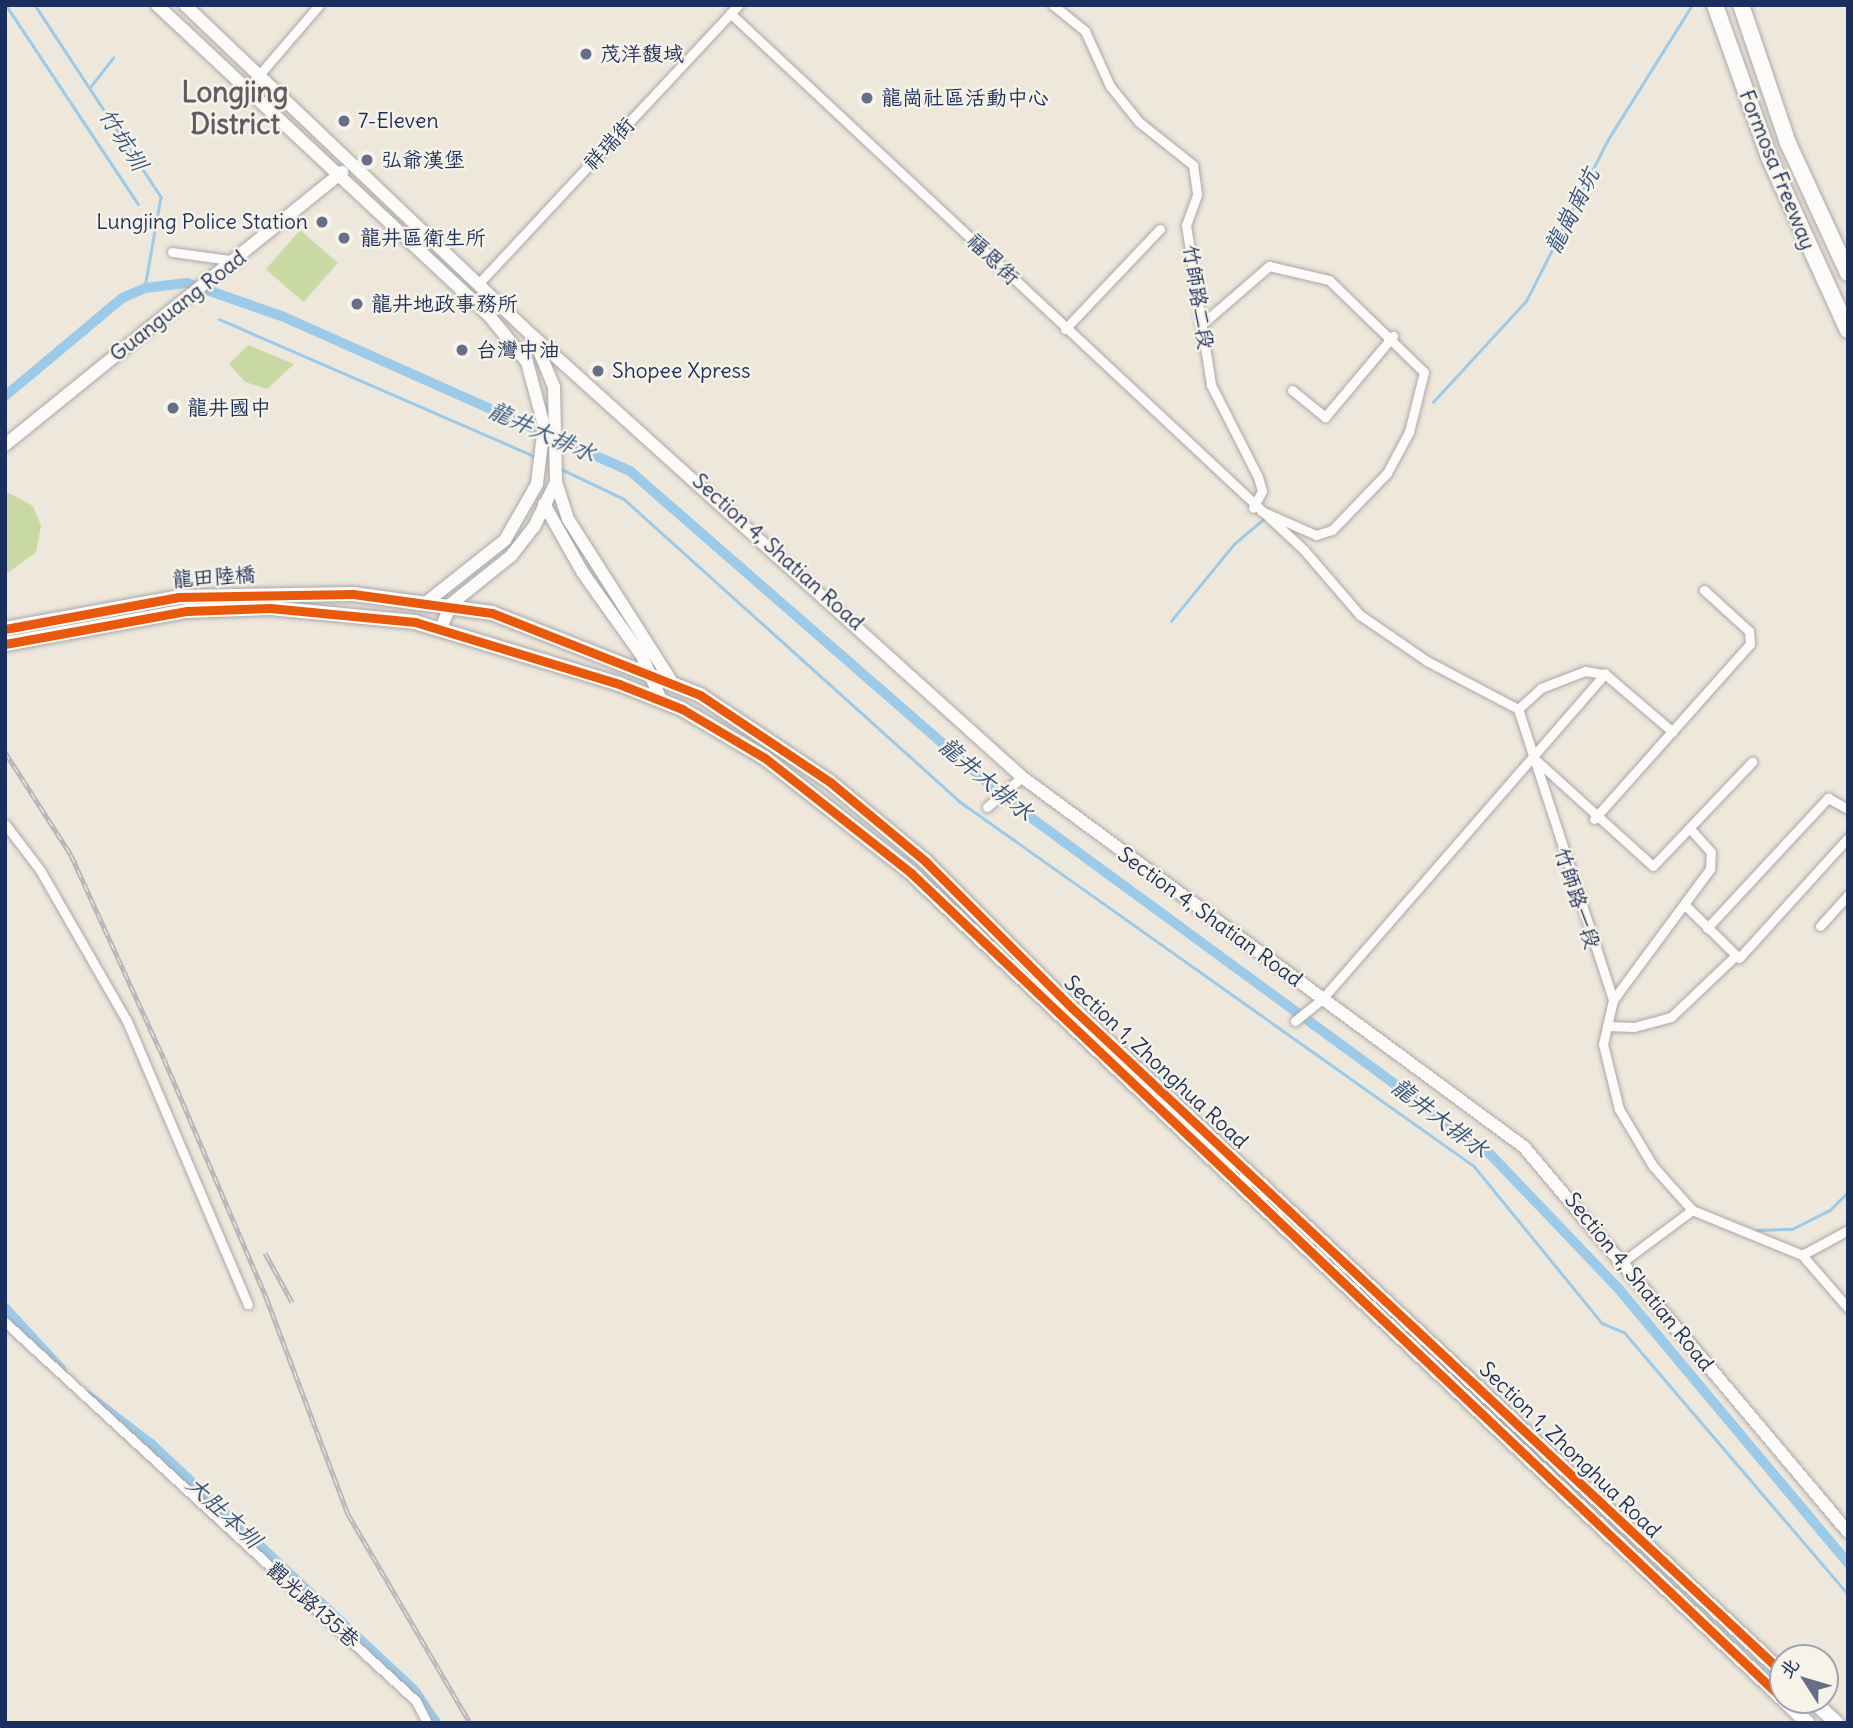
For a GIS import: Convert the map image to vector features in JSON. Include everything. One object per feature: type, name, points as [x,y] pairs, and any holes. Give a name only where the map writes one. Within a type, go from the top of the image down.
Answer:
[{"type":"highway","name":"Formosa Freeway","points":[[1715,5],[1769,157],[1848,330]]},
{"type":"highway","name":"Formosa Freeway","points":[[1741,5],[1788,143],[1848,273]]},
{"type":"main road","name":"龍田陸橋","points":[[5,629],[121,603],[269,591],[428,601]]},
{"type":"main road","name":"Section 1, Zhonghua Road","points":[[428,601],[492,613],[670,679],[830,782],[925,860],[1072,1008],[1769,1660]]},
{"type":"main road","name":"龍田陸橋","points":[[5,644],[187,611],[270,608],[415,622]]},
{"type":"main road","name":"Section 1, Zhonghua Road","points":[[415,622],[442,628],[662,700],[765,758],[867,834],[1769,1687]]},
{"type":"street","points":[[157,5],[516,344],[538,390],[544,426],[537,484],[505,540],[428,601]]},
{"type":"street","points":[[247,89],[319,5]]},
{"type":"street","name":"祥瑞街","points":[[480,282],[738,5]]},
{"type":"street","name":"竹師路二段","points":[[1053,5],[1086,31],[1110,86],[1139,122],[1193,165],[1197,195],[1186,225],[1211,385],[1262,491],[1253,508]]},
{"type":"street","points":[[171,19],[187,6]]},
{"type":"street","name":"Section 4, Shatian Road","points":[[187,6],[349,164],[480,282],[534,337],[1022,777],[1320,999],[1489,1115],[1550,1172],[1621,1263],[1848,1532]]},
{"type":"street","name":"福恩街","points":[[730,13],[1253,508]]},
{"type":"street","points":[[216,60],[228,47]]},
{"type":"street","name":"Guanguang Road","points":[[5,445],[237,261],[349,164]]},
{"type":"street","points":[[1066,329],[1160,229]]},
{"type":"street","points":[[172,252],[225,254],[237,261]]},
{"type":"street","points":[[1202,324],[1269,265],[1329,279],[1394,336],[1424,372],[1409,432],[1387,473],[1332,530],[1316,535],[1253,508]]},
{"type":"street","points":[[1292,390],[1325,416],[1394,336]]},
{"type":"street","points":[[516,344],[534,337],[554,387],[555,482],[568,519],[670,679]]},
{"type":"street","points":[[442,628],[451,604],[511,556],[545,508],[555,482]]},
{"type":"street","points":[[537,484],[545,508],[647,670],[662,700]]},
{"type":"street","points":[[1253,508],[1304,550],[1360,615],[1406,649],[1518,709],[1559,678],[1585,671],[1605,674],[1673,733]]},
{"type":"street","points":[[1594,819],[1750,644],[1749,631],[1704,590]]},
{"type":"street","points":[[1295,1021],[1320,999],[1605,674]]},
{"type":"street","name":"竹師路一段","points":[[1518,709],[1613,1000]]},
{"type":"street","points":[[1534,757],[1594,819],[1645,864],[1653,866],[1752,762]]},
{"type":"street","points":[[987,807],[1022,777]]},
{"type":"street","points":[[1707,928],[1828,797],[1848,809]]},
{"type":"street","points":[[5,824],[40,870],[128,1021],[248,1304]]},
{"type":"street","points":[[1690,829],[1711,852],[1710,869],[1686,906],[1613,1000],[1607,1026],[1605,1068],[1619,1109],[1653,1166],[1692,1210],[1802,1255],[1848,1308]]},
{"type":"street","points":[[1607,1026],[1634,1027],[1671,1017],[1737,957],[1848,838]]},
{"type":"street","points":[[1820,926],[1848,895]]},
{"type":"street","points":[[1686,906],[1737,957]]},
{"type":"street","points":[[1621,1263],[1692,1210]]},
{"type":"street","points":[[1802,1255],[1848,1230]]},
{"type":"street","name":"觀光路135巷","points":[[5,1322],[416,1701],[427,1723]]},
{"type":"green space","points":[[300,230],[338,263],[304,302],[266,269]]},
{"type":"green space","points":[[248,345],[294,364],[267,389],[245,382],[229,364]]},
{"type":"green space","points":[[5,491],[33,506],[41,526],[36,552],[5,575]]},
{"type":"waterway","points":[[6,5],[138,204]]},
{"type":"waterway","name":"竹坑圳","points":[[35,5],[161,197],[145,288]]},
{"type":"waterway","name":"龍崗南坑","points":[[1433,402],[1526,301],[1607,141],[1692,5]]},
{"type":"waterway","points":[[91,86],[113,58]]},
{"type":"waterway","name":"龍井大排水","points":[[5,396],[122,298],[145,288],[187,283],[284,317],[630,471],[1011,803],[1489,1153],[1618,1288],[1848,1563]]},
{"type":"waterway","points":[[219,319],[537,457]]},
{"type":"waterway","points":[[559,468],[624,499],[959,801],[1474,1166],[1602,1323],[1625,1333],[1848,1594]]},
{"type":"waterway","name":"龍崗南坑","points":[[1171,621],[1234,544],[1266,517]]},
{"type":"waterway","points":[[1757,1230],[1792,1229],[1830,1210],[1848,1192]]},
{"type":"waterway","name":"大肚本圳","points":[[5,1308],[62,1370]]},
{"type":"waterway","name":"大肚本圳","points":[[87,1395],[151,1444],[414,1690],[436,1723]]},
{"type":"railway","points":[[5,752],[71,855],[164,1059],[266,1297],[348,1514],[470,1723]]},
{"type":"railway","points":[[265,1253],[292,1302]]},
{"type":"cycle path","points":[[5,629],[179,597],[353,594],[492,613],[700,695],[830,782],[925,861],[1072,1008],[1769,1660]]},
{"type":"cycle path","points":[[5,644],[187,611],[270,608],[415,622],[619,684],[682,709],[765,758],[911,873],[1769,1686]]},
{"type":"place","name":"茂洋馥域","points":[[586,54]]},
{"type":"place","name":"龍崗社區活動中心","points":[[867,98]]},
{"type":"place","name":"7-Eleven","points":[[344,121]]},
{"type":"place","name":"弘爺漢堡","points":[[367,160]]},
{"type":"place","name":"Lungjing Police Station","points":[[322,222]]},
{"type":"place","name":"龍井區衛生所","points":[[344,238]]},
{"type":"place","name":"龍井地政事務所","points":[[357,304]]},
{"type":"place","name":"台灣中油","points":[[462,350]]},
{"type":"place","name":"Shopee Xpress","points":[[598,371]]},
{"type":"place","name":"龍井國中","points":[[173,408]]},
{"type":"district","name":"Longjing District","points":[[235,108]]}]
